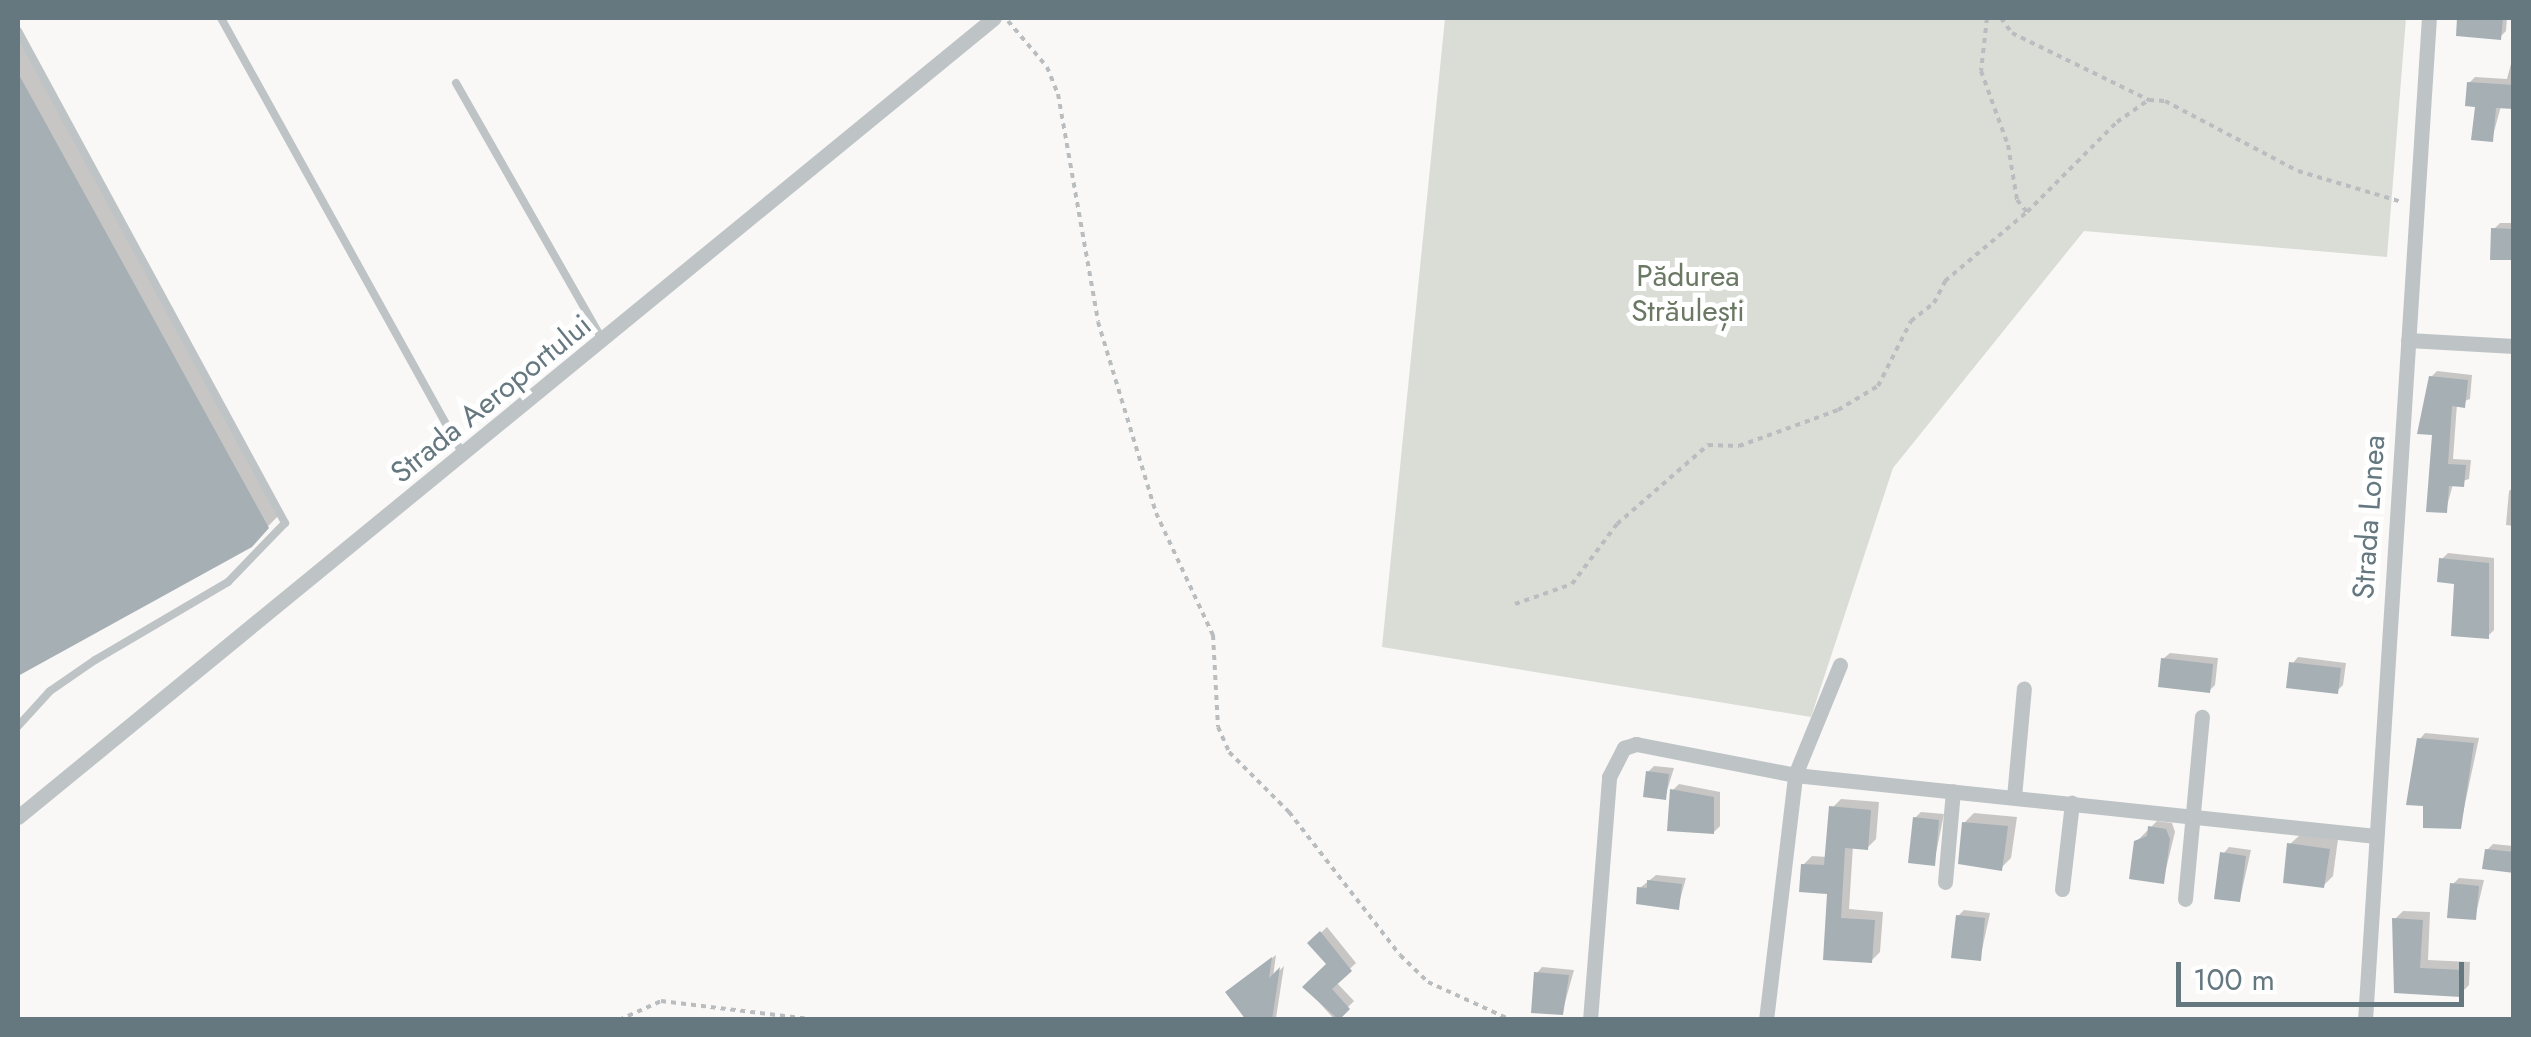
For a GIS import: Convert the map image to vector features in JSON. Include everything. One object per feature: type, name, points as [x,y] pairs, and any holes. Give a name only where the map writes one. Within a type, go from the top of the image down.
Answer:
[{"type":"street","name":"Strada Aeroportului","points":[[18,818],[605,342],[994,18]]},
{"type":"street","name":"Strada Lonea","points":[[2364,1020],[2429,18]]},
{"type":"street","points":[[2408,340],[2514,346]]},
{"type":"street","points":[[1766,1020],[1795,775],[1840,665]]},
{"type":"street","points":[[2014,797],[2024,688]]},
{"type":"street","points":[[2185,899],[2202,717]]},
{"type":"street","points":[[1590,1020],[1609,777],[1624,748],[1655,745],[1795,775],[2376,836]]},
{"type":"street","points":[[1946,882],[1953,791]]},
{"type":"street","points":[[2062,889],[2072,803]]},
{"type":"lane","points":[[220,18],[464,456]]},
{"type":"lane","points":[[18,32],[285,522],[228,582],[94,660],[50,691],[18,726]]},
{"type":"lane","points":[[456,83],[605,342]]},
{"type":"path","points":[[1005,18],[1047,67],[1058,94],[1098,322],[1156,514],[1213,635],[1218,726],[1229,752],[1290,812],[1400,955],[1428,982],[1511,1020]]},
{"type":"path","points":[[1987,18],[1981,71],[2008,146],[2017,200],[2027,212]]},
{"type":"path","points":[[2001,18],[2012,33],[2149,100],[2165,101],[2298,171],[2330,177],[2354,192],[2417,205]]},
{"type":"path","points":[[1515,604],[1572,584],[1617,524],[1708,446],[1739,446],[1838,410],[1878,386],[1912,321],[1934,302],[1945,281],[2027,212],[2117,122],[2149,100]]},
{"type":"path","points":[[619,1020],[661,1001],[818,1020]]},
{"type":"path","points":[[749,1020],[754,1012]]},
{"type":"green space","name":"Pădurea Străulești","points":[[1445,18],[2406,18],[2387,257],[2084,231],[1893,468],[1811,717],[1382,647]]},
{"type":"building","points":[[2457,18],[2503,18],[2501,40],[2456,36]]},
{"type":"building","points":[[18,73],[269,528],[252,547],[18,676]]},
{"type":"building","points":[[2467,82],[2514,85],[2514,109],[2496,108],[2493,142],[2471,140],[2475,107],[2465,106]]},
{"type":"building","points":[[2491,228],[2514,229],[2514,260],[2490,260]]},
{"type":"building","points":[[2429,376],[2468,380],[2465,408],[2452,406],[2448,464],[2466,465],[2464,487],[2449,486],[2447,513],[2426,512],[2432,435],[2417,434]]},
{"type":"building","points":[[2439,558],[2489,563],[2489,639],[2451,636],[2454,584],[2437,582]]},
{"type":"building","points":[[2161,658],[2213,664],[2210,693],[2158,687]]},
{"type":"building","points":[[2289,662],[2341,668],[2338,694],[2286,688]]},
{"type":"building","points":[[2417,738],[2474,743],[2461,829],[2423,828],[2423,806],[2406,805]]},
{"type":"building","points":[[1646,771],[1669,774],[1666,800],[1643,797]]},
{"type":"building","points":[[1670,789],[1714,797],[1714,834],[1667,831]]},
{"type":"building","points":[[1829,806],[1871,810],[1868,850],[1845,848],[1841,918],[1875,920],[1872,963],[1823,960],[1827,894],[1799,892],[1801,864],[1824,865]]},
{"type":"building","points":[[1913,817],[1939,820],[1935,866],[1908,863]]},
{"type":"building","points":[[1962,822],[2008,826],[2002,871],[1958,864]]},
{"type":"building","points":[[2148,826],[2166,829],[2170,839],[2164,884],[2129,879],[2134,841],[2147,836]]},
{"type":"building","points":[[2287,843],[2330,849],[2324,888],[2283,883]]},
{"type":"building","points":[[2485,849],[2514,852],[2514,873],[2482,869]]},
{"type":"building","points":[[2220,852],[2246,856],[2240,902],[2214,899]]},
{"type":"building","points":[[1647,880],[1682,884],[1679,910],[1636,904],[1637,887],[1647,888]]},
{"type":"building","points":[[2450,883],[2479,886],[2476,920],[2447,918]]},
{"type":"building","points":[[1956,915],[1985,918],[1981,961],[1951,958]]},
{"type":"building","points":[[2392,918],[2423,920],[2420,968],[2463,970],[2461,997],[2394,993]]},
{"type":"building","points":[[1320,931],[1352,971],[1332,989],[1350,1009],[1339,1020],[1302,987],[1326,964],[1307,943]]},
{"type":"building","points":[[1272,957],[1269,978],[1280,967],[1272,1020],[1246,1020],[1225,992]]},
{"type":"building","points":[[1534,972],[1569,975],[1563,1015],[1531,1013]]}]
